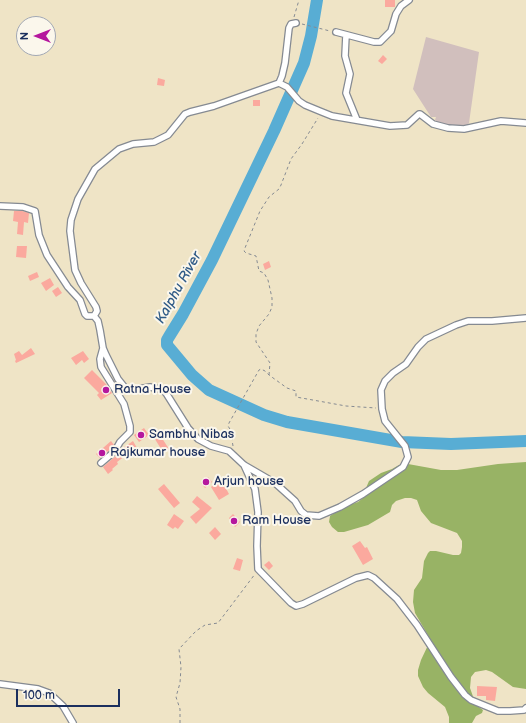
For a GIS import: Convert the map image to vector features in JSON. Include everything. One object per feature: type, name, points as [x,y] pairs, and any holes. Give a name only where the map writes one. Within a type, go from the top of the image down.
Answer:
[{"type":"street","points":[[336,32],[374,42],[380,42],[391,31],[396,14],[401,6],[409,0]]},
{"type":"street","points":[[94,316],[97,311],[96,307],[75,270],[70,231],[71,220],[78,199],[95,168],[123,147],[133,144],[154,142],[160,139],[168,134],[185,114],[214,106],[279,83],[285,63],[289,28],[292,24],[296,23]]},
{"type":"street","points":[[346,35],[345,56],[350,74],[346,93],[357,120]]},
{"type":"street","points":[[279,83],[286,87],[299,101],[322,112],[390,126],[403,126],[410,124],[418,114],[433,124],[444,128],[453,129],[464,129],[501,121],[526,122]]},
{"type":"street","points":[[0,206],[30,208],[35,211],[39,235],[47,254],[68,287],[80,300],[85,314],[87,316],[94,316]]},
{"type":"street","points":[[94,316],[98,321],[103,348],[118,379],[126,389],[132,390],[150,387],[160,389],[166,393],[188,428],[198,439],[211,446],[229,451],[244,465],[275,483],[295,501],[301,511],[306,515],[319,516],[340,507],[363,494],[403,467],[408,457],[405,446],[385,421],[382,408],[381,390],[385,381],[406,364],[418,347],[426,339],[468,321],[492,321],[526,318]]},
{"type":"street","points":[[101,463],[114,451],[120,442],[130,432],[130,426],[124,404],[101,367],[100,359],[103,348]]},
{"type":"street","points":[[244,465],[255,488],[258,512],[258,569],[269,579],[286,599],[296,606],[303,604],[356,578],[368,575],[374,578],[397,599],[417,625],[451,678],[471,700],[498,711],[524,710],[526,708]]},
{"type":"street","points":[[0,684],[38,689],[49,693],[63,706],[73,723]]},
{"type":"path","points":[[299,0],[294,16],[294,21],[296,23],[336,32]]},
{"type":"path","points":[[269,375],[270,363],[256,342],[256,334],[259,326],[270,314],[272,298],[268,280],[264,273],[260,271],[256,256],[244,251],[260,212],[269,197],[279,189],[291,159],[322,112]]},
{"type":"path","points":[[229,451],[233,448],[233,434],[228,426],[230,420],[261,369],[287,388],[296,391],[296,397],[346,406],[382,408]]},
{"type":"path","points":[[180,723],[180,709],[176,697],[182,667],[179,649],[196,631],[205,625],[218,623],[258,569]]},
{"type":"shaded area","points":[[426,37],[479,52],[469,123],[465,127],[440,124],[435,120],[436,117],[431,117],[413,89]]},
{"type":"green space","points":[[526,462],[526,689],[513,687],[492,672],[486,670],[475,672],[471,677],[470,688],[476,705],[483,710],[482,713],[476,716],[472,723],[449,723],[449,717],[445,707],[428,693],[423,687],[418,676],[421,660],[430,641],[415,613],[413,602],[414,590],[422,578],[424,561],[428,553],[430,551],[436,551],[459,555],[461,553],[462,541],[457,533],[431,523],[421,511],[417,500],[411,498],[396,501],[392,505],[390,512],[368,525],[344,532],[338,532],[332,527],[329,522],[330,516],[343,507],[358,502],[365,495],[369,481],[381,473],[399,465],[408,464],[441,470],[457,470],[498,464]]},
{"type":"building","points":[[385,0],[395,0],[395,7],[385,7]]},
{"type":"building","points":[[383,55],[387,59],[382,64],[378,61]]},
{"type":"building","points":[[158,78],[165,80],[164,86],[157,85]]},
{"type":"building","points":[[253,100],[260,100],[260,106],[253,106]]},
{"type":"building","points":[[14,211],[29,213],[28,223],[24,222],[23,235],[17,234],[18,222],[13,221]]},
{"type":"building","points":[[17,246],[27,246],[26,258],[16,257]]},
{"type":"building","points":[[269,261],[271,267],[265,270],[263,264]]},
{"type":"building","points":[[37,272],[39,277],[30,281],[28,276]]},
{"type":"building","points":[[50,278],[54,285],[46,291],[41,283]]},
{"type":"building","points":[[58,287],[62,293],[56,297],[52,291]]},
{"type":"building","points":[[31,348],[35,354],[16,363],[14,354],[19,351],[22,355]]},
{"type":"building","points":[[83,351],[89,359],[84,363],[82,360],[76,365],[71,358]]},
{"type":"building","points":[[92,370],[106,384],[112,393],[101,400],[97,395],[99,393],[84,378]]},
{"type":"building","name":"Sambhu Nibas","points":[[144,428],[149,435],[139,442],[134,435]]},
{"type":"building","points":[[158,432],[169,449],[163,452],[153,436]]},
{"type":"building","points":[[111,441],[114,445],[100,458],[96,454]]},
{"type":"building","points":[[133,441],[137,448],[117,462],[118,464],[108,474],[103,467],[118,454],[120,450]]},
{"type":"building","name":"Arjun house","points":[[208,477],[212,482],[205,488],[201,483]]},
{"type":"building","points":[[220,478],[224,482],[223,483],[229,494],[219,500],[211,487]]},
{"type":"building","points":[[164,484],[180,503],[174,508],[158,489]]},
{"type":"building","points":[[197,496],[212,508],[196,524],[190,517],[200,509],[192,502]]},
{"type":"building","points":[[174,514],[184,521],[178,529],[175,527],[173,529],[167,525]]},
{"type":"building","name":"Ram House","points":[[233,514],[240,522],[235,527],[229,518]]},
{"type":"building","points":[[215,527],[221,534],[215,540],[209,533]]},
{"type":"building","points":[[360,541],[365,548],[367,547],[373,559],[363,565],[352,546]]},
{"type":"building","points":[[237,558],[243,560],[240,571],[233,569]]},
{"type":"building","points":[[269,561],[273,566],[269,570],[264,565]]},
{"type":"building","points":[[477,686],[497,687],[495,701],[486,700],[486,696],[477,696]]},
{"type":"waterway","name":"Kalphu River","points":[[317,0],[311,36],[304,63],[274,131],[212,260],[167,340],[167,345],[192,375],[209,390],[264,415],[287,422],[402,442],[451,444],[526,441]]},
{"type":"place","name":"Ratna House","points":[[106,390]]},
{"type":"place","name":"Sambhu Nibas","points":[[141,435]]},
{"type":"place","name":"Rajkumar house","points":[[102,453]]},
{"type":"place","name":"Arjun house","points":[[206,482]]},
{"type":"place","name":"Ram House","points":[[234,521]]}]
